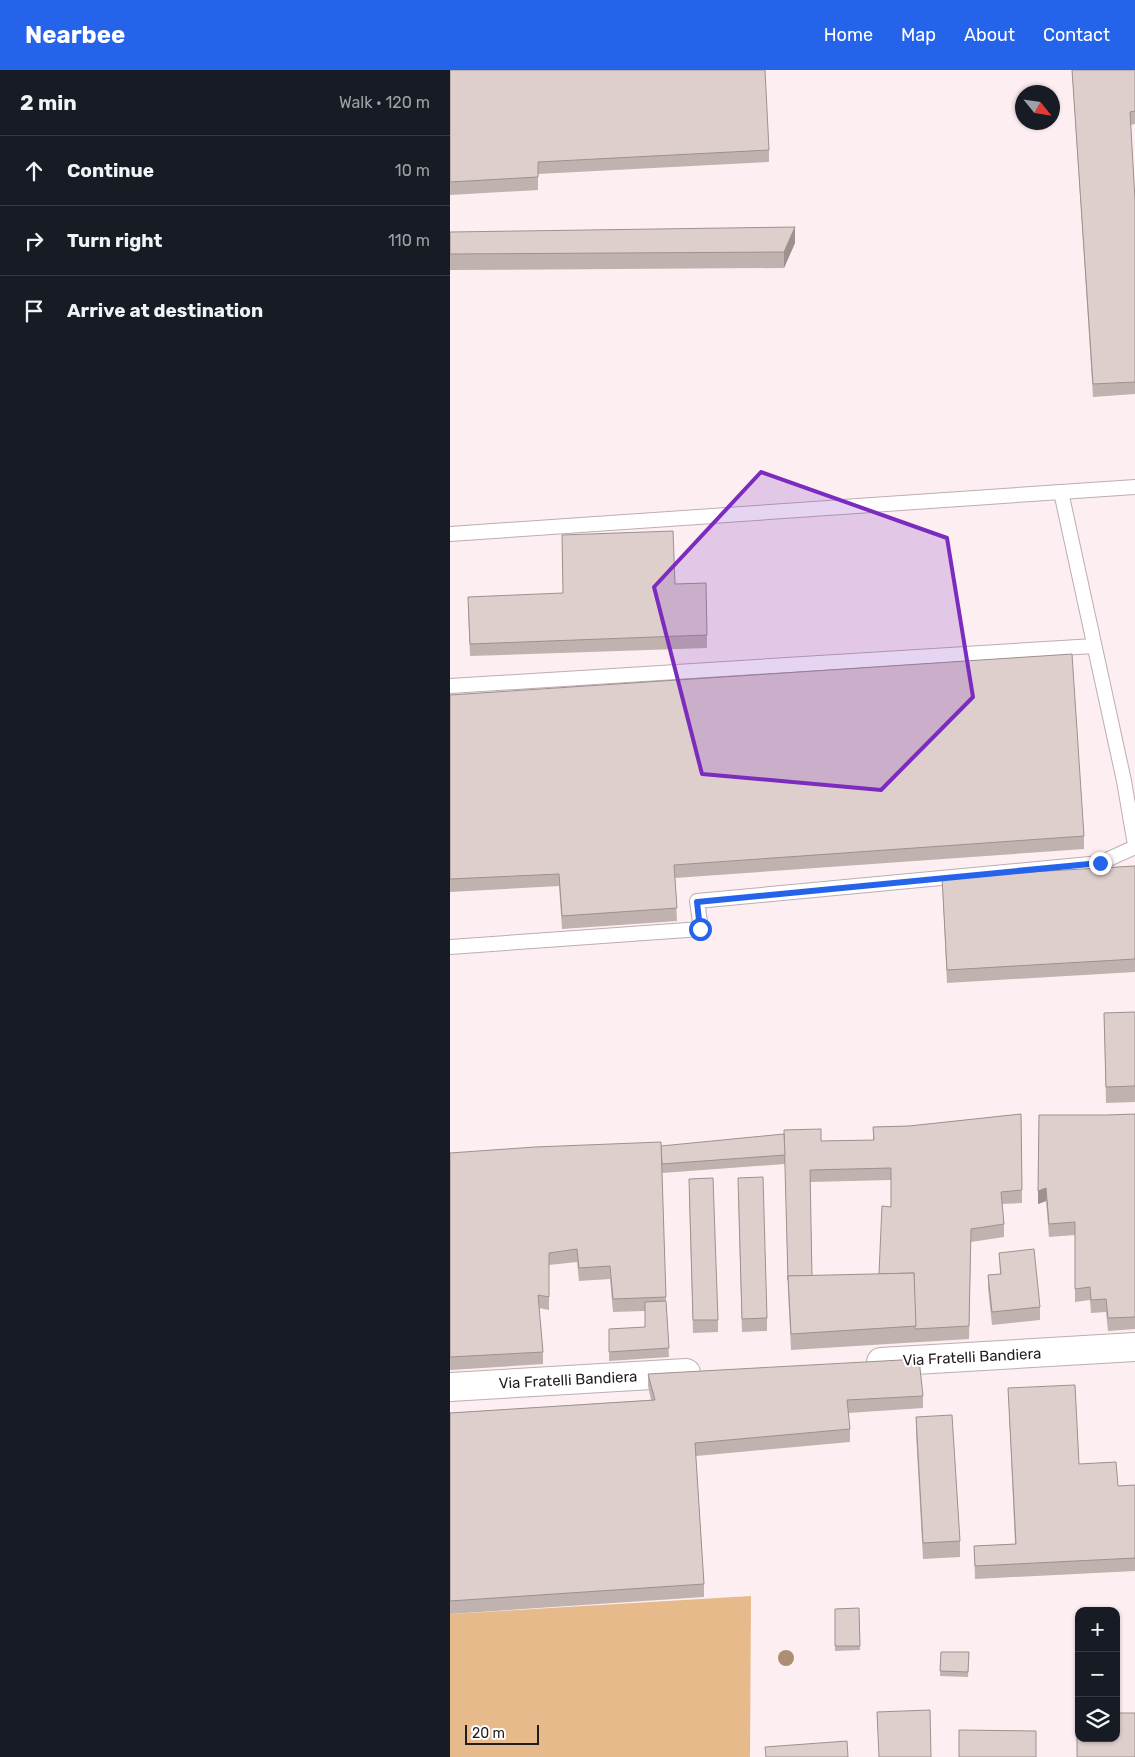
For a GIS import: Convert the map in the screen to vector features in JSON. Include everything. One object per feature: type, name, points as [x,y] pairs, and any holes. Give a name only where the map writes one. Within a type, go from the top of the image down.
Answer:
[{"type":"street","name":"Via Fratelli Bandiera","points":[[857,1363],[1135,1347]]},
{"type":"street","name":"Via Fratelli Bandiera","points":[[450,1387],[708,1372]]},
{"type":"lane","points":[[450,534],[1135,486]]},
{"type":"lane","points":[[450,947],[700,929],[697,902],[1100,863],[1135,846],[1061,492]]},
{"type":"lane","points":[[450,686],[1094,646]]},
{"type":"highlighted area","points":[[761,472],[947,538],[973,697],[881,790],[702,774],[654,587]]},
{"type":"shaded area","points":[[751,1596],[750,1757],[450,1757],[450,1614]]},
{"type":"building","points":[[450,70],[765,70],[769,150],[538,162],[538,177],[450,182]]},
{"type":"building","points":[[1072,70],[1135,70],[1135,111],[1130,112],[1135,200],[1135,382],[1093,384]]},
{"type":"building","points":[[795,227],[784,252],[450,254],[450,232]]},
{"type":"building","points":[[673,531],[675,584],[706,583],[707,635],[470,644],[468,597],[563,593],[562,535]]},
{"type":"building","points":[[1072,654],[1084,836],[674,865],[677,908],[562,916],[559,874],[450,879],[450,695]]},
{"type":"building","points":[[1135,866],[1135,959],[947,970],[942,877]]},
{"type":"building","points":[[1135,1012],[1135,1086],[1106,1087],[1104,1013]]},
{"type":"building","points":[[1021,1114],[1022,1190],[1001,1192],[1004,1224],[971,1229],[969,1326],[915,1329],[914,1273],[879,1274],[882,1206],[891,1207],[891,1168],[810,1170],[812,1276],[788,1276],[788,1280],[784,1130],[821,1129],[821,1141],[874,1140],[873,1127],[909,1126]]},
{"type":"building","points":[[1135,1114],[1135,1317],[1108,1318],[1106,1299],[1091,1300],[1090,1287],[1075,1289],[1075,1222],[1049,1224],[1046,1188],[1038,1191],[1039,1115]]},
{"type":"building","points":[[784,1134],[785,1155],[662,1164],[661,1146]]},
{"type":"building","points":[[661,1142],[666,1297],[613,1299],[610,1266],[579,1268],[577,1249],[549,1253],[549,1297],[538,1295],[543,1352],[450,1357],[450,1153],[535,1147]]},
{"type":"building","points":[[763,1177],[767,1318],[742,1319],[738,1178]]},
{"type":"building","points":[[713,1178],[718,1320],[693,1320],[689,1179]]},
{"type":"building","points":[[1034,1249],[1040,1307],[992,1312],[988,1275],[1001,1274],[999,1253]]},
{"type":"building","points":[[914,1273],[916,1326],[791,1334],[788,1276]]},
{"type":"building","points":[[666,1301],[669,1348],[609,1352],[609,1329],[645,1327],[645,1302]]},
{"type":"building","points":[[919,1359],[923,1396],[847,1400],[850,1429],[695,1443],[704,1584],[450,1601],[450,1413],[655,1400],[648,1374]]},
{"type":"building","points":[[1075,1385],[1079,1464],[1116,1462],[1118,1486],[1135,1485],[1135,1558],[975,1566],[974,1546],[1016,1544],[1008,1388]]},
{"type":"building","points":[[952,1415],[960,1541],[923,1543],[916,1417]]},
{"type":"building","points":[[859,1608],[860,1646],[835,1646],[835,1609]]},
{"type":"building","points":[[941,1652],[969,1652],[968,1672],[940,1671]]},
{"type":"building","points":[[930,1710],[931,1757],[879,1757],[877,1712]]},
{"type":"building","points":[[1120,1713],[1135,1713],[1135,1757],[1077,1757],[1077,1742],[1120,1742]]},
{"type":"building","points":[[959,1730],[1036,1731],[1036,1757],[959,1757]]},
{"type":"building","points":[[847,1741],[848,1757],[766,1757],[765,1747]]},
{"type":"route","points":[[700,929],[697,902],[1100,863]]}]
